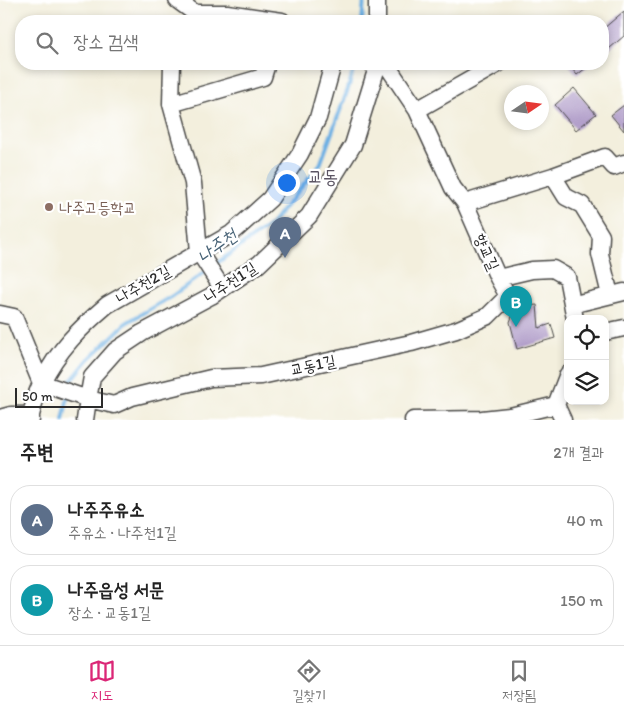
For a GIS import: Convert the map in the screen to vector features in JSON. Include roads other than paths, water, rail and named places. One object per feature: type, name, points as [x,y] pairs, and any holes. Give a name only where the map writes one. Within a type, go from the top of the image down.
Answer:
[{"type":"street","points":[[177,0],[190,15]]},
{"type":"street","points":[[377,0],[377,15]]},
{"type":"street","points":[[210,15],[228,13],[241,15]]},
{"type":"street","points":[[172,70],[171,104],[193,183],[198,252],[222,288]]},
{"type":"street","points":[[171,104],[264,77],[266,70]]},
{"type":"street","name":"나주천2길","points":[[31,418],[41,383],[62,347],[106,305],[231,234],[270,199],[300,154],[318,118],[331,70]]},
{"type":"street","name":"나주천1길","points":[[85,420],[92,377],[115,351],[259,264],[309,216],[353,145],[376,70]]},
{"type":"street","name":"향교길","points":[[390,70],[417,110],[453,188],[465,203],[498,278],[532,270],[553,269],[567,277],[575,315]]},
{"type":"street","points":[[417,110],[487,70]]},
{"type":"street","points":[[465,203],[553,176],[605,157],[614,168],[624,163]]},
{"type":"street","points":[[553,176],[566,197],[582,205],[601,236],[600,254],[617,294],[579,303],[572,301]]},
{"type":"street","name":"교동1길","points":[[88,399],[114,404],[132,397],[211,378],[261,376],[354,356],[456,330],[488,316],[508,296],[498,278]]},
{"type":"street","points":[[0,314],[14,317],[41,383],[88,399]]},
{"type":"street","points":[[609,331],[624,328]]},
{"type":"street","points":[[563,420],[556,405],[564,384]]},
{"type":"street","points":[[413,420],[482,419],[510,416],[556,405]]},
{"type":"street","points":[[0,418],[11,415],[31,418]]},
{"type":"waterway","name":"나주천","points":[[363,15],[364,0]]},
{"type":"waterway","name":"나주천","points":[[213,266],[271,224],[320,165],[353,70]]},
{"type":"waterway","name":"나주천","points":[[69,389],[71,381],[88,360],[126,323],[172,296],[205,272]]},
{"type":"waterway","name":"나주천","points":[[63,420],[68,396]]},
{"type":"place","name":"나주고등학교","points":[[49,207]]},
{"type":"place","name":"나주주유소","points":[[285,258]]},
{"type":"place","name":"나주읍성 서문","points":[[516,327]]},
{"type":"district","name":"교동","points":[[323,176]]}]
